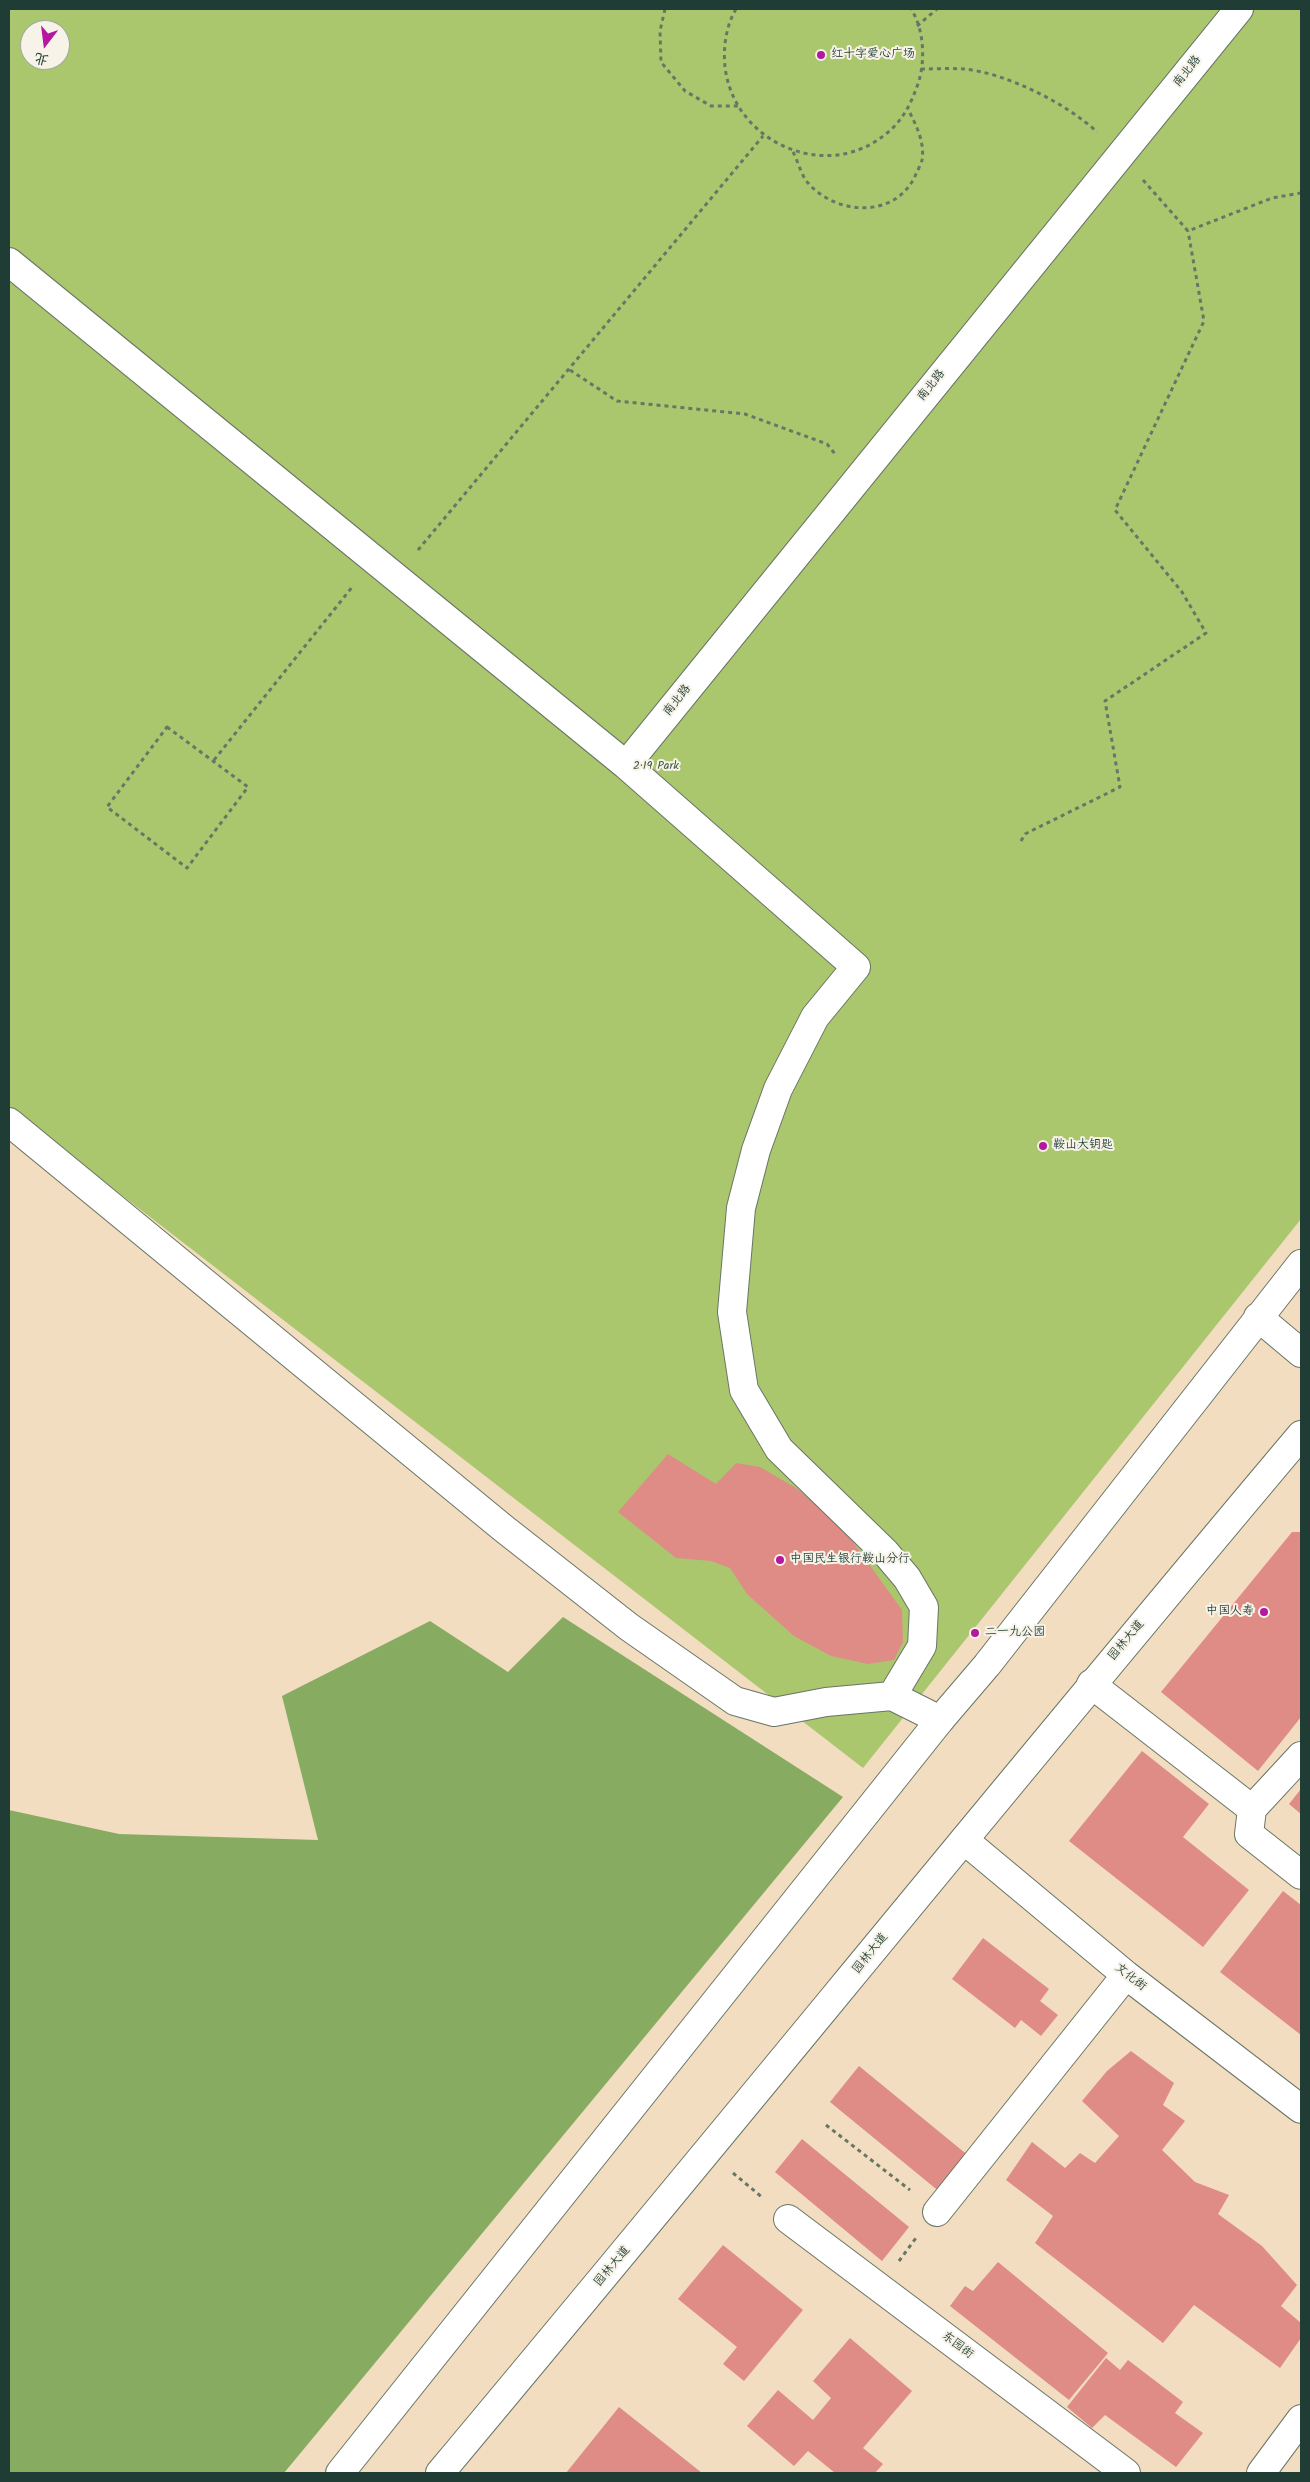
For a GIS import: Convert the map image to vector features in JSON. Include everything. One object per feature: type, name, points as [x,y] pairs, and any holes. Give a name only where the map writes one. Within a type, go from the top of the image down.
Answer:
[{"type":"main road","name":"南北路","points":[[626,765],[1239,9]]},
{"type":"main road","points":[[9,262],[626,765],[856,967],[815,1017],[778,1089],[759,1141],[741,1208],[732,1312],[744,1390],[779,1448],[885,1552],[907,1578],[924,1607],[922,1646],[892,1696]]},
{"type":"main road","points":[[9,1122],[503,1528],[629,1627],[735,1701],[774,1712],[826,1702],[892,1696],[940,1720]]},
{"type":"main road","points":[[340,2473],[940,1720],[987,1665],[1258,1316],[1301,1264]]},
{"type":"main road","points":[[1258,1316],[1301,1352]]},
{"type":"main road","name":"园林大道","points":[[440,2473],[708,2152],[1091,1684],[1301,1435]]},
{"type":"main road","points":[[1091,1684],[1252,1809]]},
{"type":"main road","points":[[1301,1756],[1252,1809],[1248,1834],[1301,1875]]},
{"type":"main road","name":"文化街","points":[[964,1840],[1126,1975],[1301,2109]]},
{"type":"main road","points":[[937,2212],[1126,1975]]},
{"type":"main road","name":"东园街","points":[[788,2219],[1126,2473]]},
{"type":"main road","points":[[1261,2473],[1301,2419]]},
{"type":"path","points":[[665,9],[660,31],[661,62],[684,91],[710,106],[738,106]]},
{"type":"path","points":[[736,9],[731,18],[723,50],[727,83],[741,113],[764,136],[793,152],[826,156],[858,150],[887,134],[908,109],[921,79],[923,46],[911,9]]},
{"type":"path","points":[[918,26],[937,9]]},
{"type":"path","points":[[793,152],[807,182],[826,197],[848,207],[875,208],[895,201],[912,183],[922,160],[920,136],[908,109]]},
{"type":"path","points":[[395,578],[764,136]]},
{"type":"path","points":[[1021,841],[1025,834],[1120,787],[1105,701],[1206,633],[1182,592],[1116,510],[1204,321],[1188,231]]},
{"type":"path","points":[[570,370],[617,401],[746,414],[826,444],[857,478]]},
{"type":"path","points":[[214,760],[374,561]]},
{"type":"path","points":[[167,727],[214,760],[248,787],[188,868],[107,807],[167,727]]},
{"type":"path","points":[[826,2125],[937,2212],[878,2287]]},
{"type":"path","points":[[708,2152],[788,2219]]},
{"type":"green space","name":"2·19 Park","points":[[9,9],[1301,9],[1301,1219],[863,1768],[9,1108]]},
{"type":"green space","points":[[563,1617],[843,1797],[284,2473],[9,2473],[9,1810],[119,1834],[318,1840],[282,1696],[430,1621],[508,1672]]},
{"type":"building","name":"中国民生银行鞍山分行","points":[[668,1454],[716,1484],[736,1463],[760,1467],[796,1488],[843,1528],[902,1610],[903,1642],[894,1660],[868,1664],[831,1656],[794,1636],[747,1594],[730,1568],[711,1561],[676,1558],[618,1512]]},
{"type":"building","name":"中国人寿","points":[[1292,1532],[1301,1532],[1301,1717],[1258,1771],[1161,1692]]},
{"type":"building","points":[[1142,1751],[1209,1804],[1183,1837],[1249,1890],[1203,1947],[1069,1841]]},
{"type":"building","points":[[1301,1789],[1301,1814],[1289,1804]]},
{"type":"building","points":[[1283,1891],[1301,1905],[1301,2035],[1220,1972]]},
{"type":"building","points":[[983,1938],[1049,1989],[1040,2001],[1058,2015],[1041,2036],[1021,2020],[1015,2028],[952,1979]]},
{"type":"building","points":[[1131,2051],[1174,2083],[1163,2105],[1185,2121],[1162,2150],[1195,2182],[1229,2195],[1218,2214],[1262,2246],[1297,2285],[1281,2306],[1301,2323],[1301,2338],[1280,2368],[1194,2305],[1163,2343],[1035,2243],[1053,2216],[1006,2180],[1032,2142],[1065,2168],[1080,2153],[1095,2163],[1119,2136],[1082,2101],[1107,2071]]},
{"type":"building","points":[[859,2066],[970,2157],[941,2193],[830,2102]]},
{"type":"building","points":[[802,2139],[909,2227],[882,2261],[775,2172]]},
{"type":"building","points":[[723,2245],[803,2310],[744,2381],[723,2364],[737,2347],[678,2299]]},
{"type":"building","points":[[998,2262],[1108,2353],[1069,2400],[950,2306],[965,2286],[973,2291]]},
{"type":"building","points":[[850,2338],[912,2391],[863,2448],[883,2464],[875,2473],[835,2473],[808,2451],[794,2466],[747,2426],[778,2390],[813,2420],[831,2398],[813,2381]]},
{"type":"building","points":[[1106,2358],[1120,2370],[1128,2360],[1183,2402],[1175,2413],[1203,2433],[1176,2467],[1105,2415],[1092,2428],[1067,2407]]},
{"type":"building","points":[[619,2407],[702,2473],[566,2473]]},
{"type":"place","name":"红十字爱心广场","points":[[821,55]]},
{"type":"place","name":"鞍山大钥匙","points":[[1043,1146]]},
{"type":"place","name":"中国民生银行鞍山分行","points":[[780,1560]]},
{"type":"place","name":"中国人寿","points":[[1264,1612]]},
{"type":"place","name":"二一九公园","points":[[975,1633]]}]
